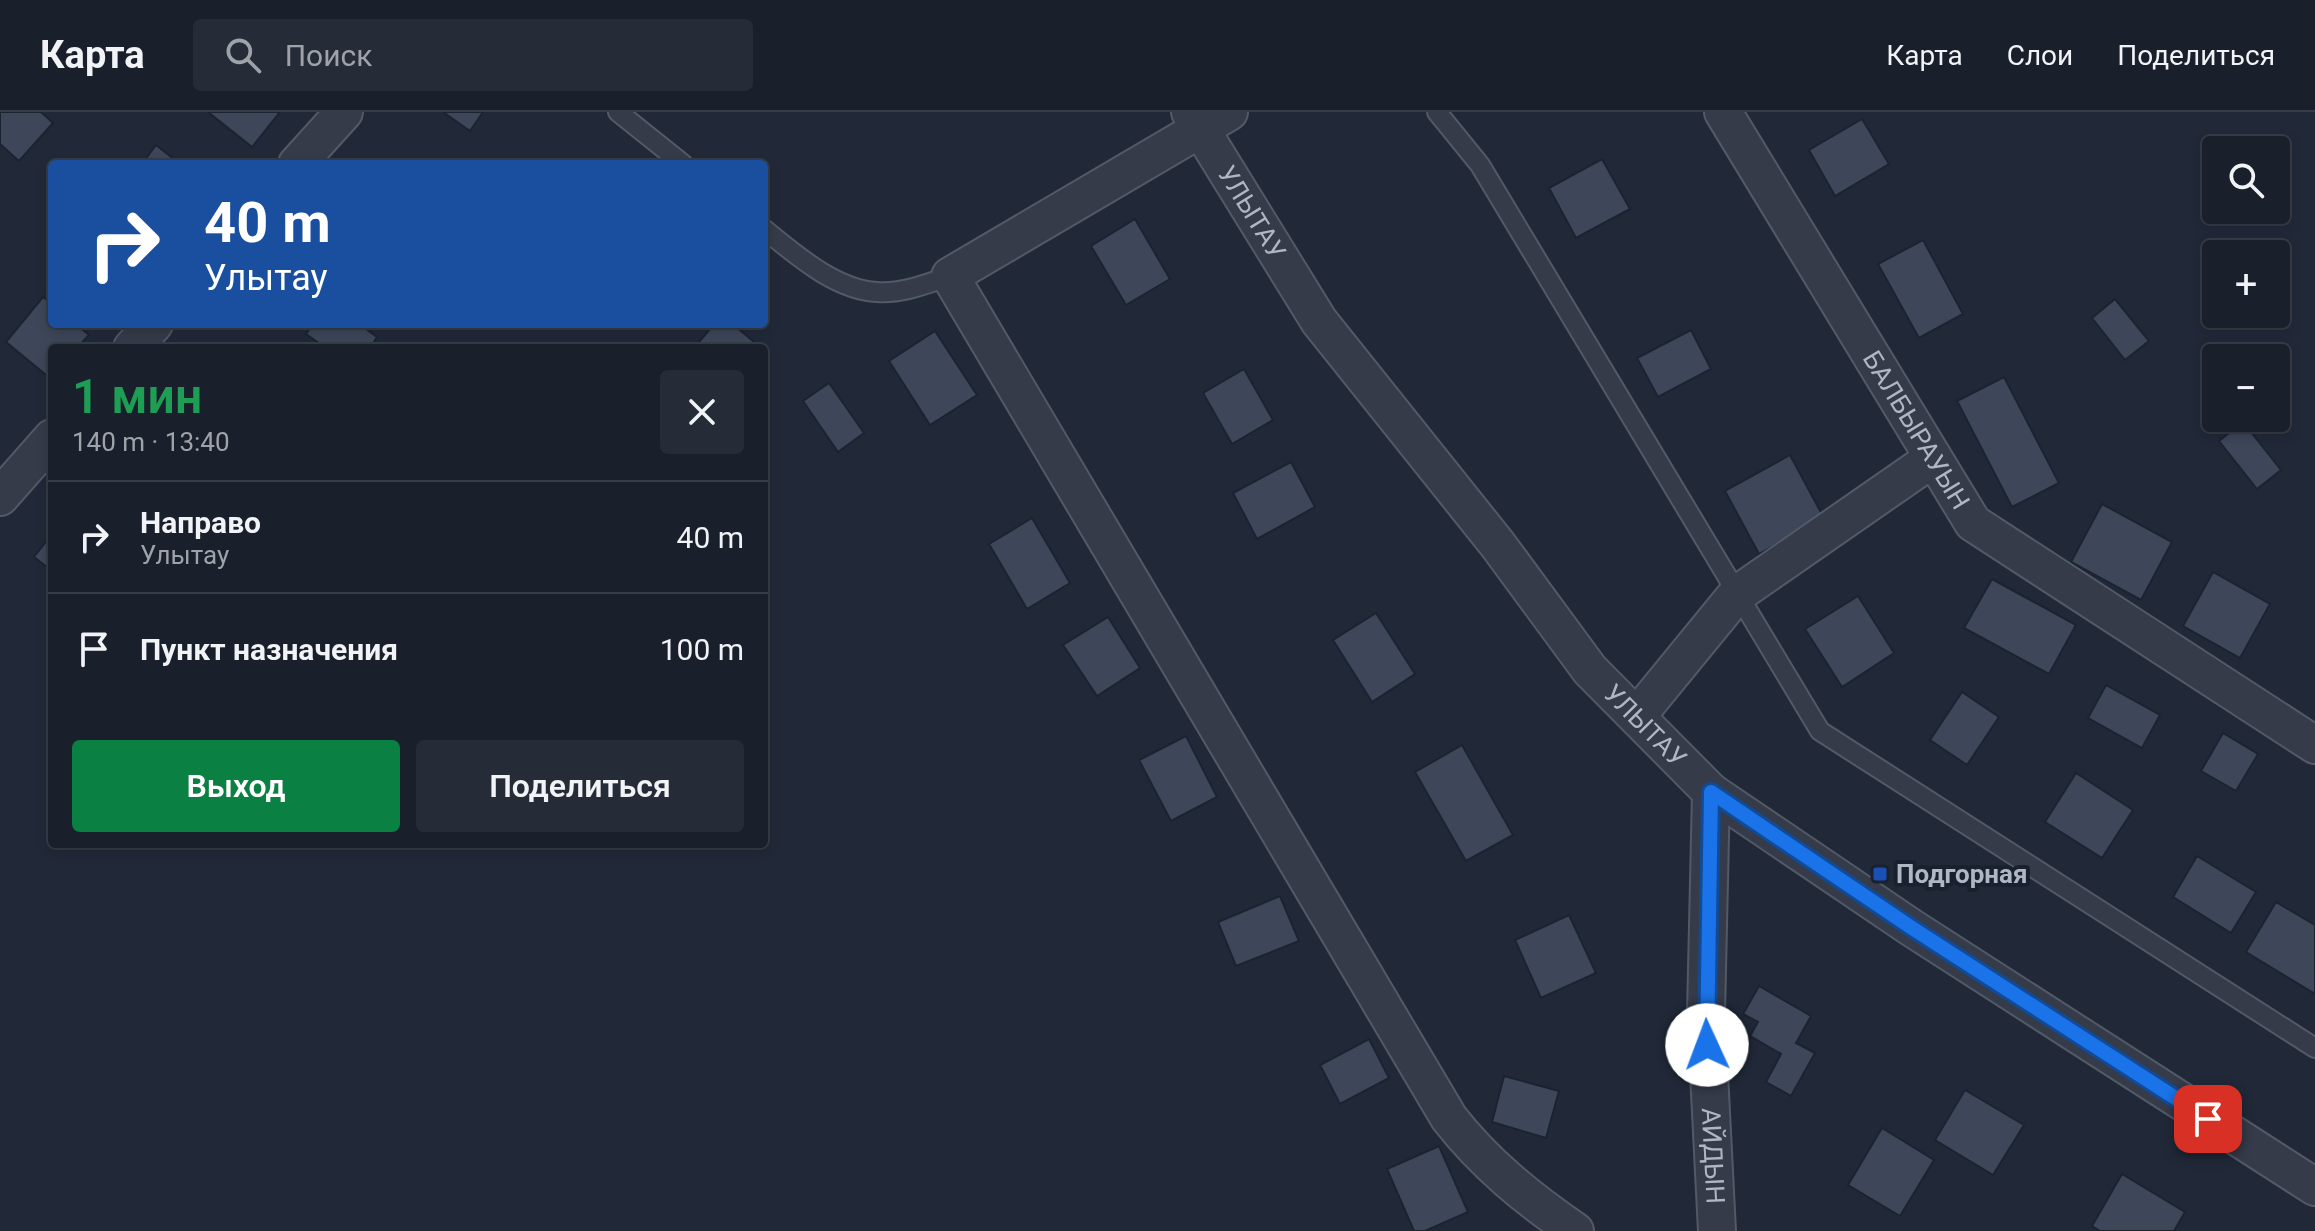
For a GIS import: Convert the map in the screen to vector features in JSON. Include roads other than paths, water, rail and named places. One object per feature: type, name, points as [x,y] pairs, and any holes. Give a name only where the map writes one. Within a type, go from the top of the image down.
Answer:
[{"type":"street","points":[[301,160],[344,112]]},
{"type":"street","name":"БАЛБЫРАУЫН","points":[[1723,112],[1973,523],[2315,745]]},
{"type":"street","points":[[1206,117],[950,276],[1449,1118],[1472,1148],[1503,1178],[1575,1231]]},
{"type":"street","name":"УЛЫТАУ","points":[[1206,117],[1319,321],[1498,545],[1590,670],[1711,792],[1912,928],[2315,1187]]},
{"type":"street","points":[[136,344],[150,328]]},
{"type":"street","points":[[0,497],[48,443]]},
{"type":"street","points":[[1637,716],[1736,595],[1932,459]]},
{"type":"street","name":"АЙДЫН","points":[[1711,792],[1706,1014],[1717,1231]]},
{"type":"lane","points":[[618,112],[678,160]]},
{"type":"lane","points":[[1437,112],[1480,165],[1820,731],[2315,1048]]},
{"type":"lane","points":[[768,232],[802,260],[836,281],[875,293],[909,290],[950,276]]},
{"type":"place","name":"Подгорная","points":[[1880,874]]}]
